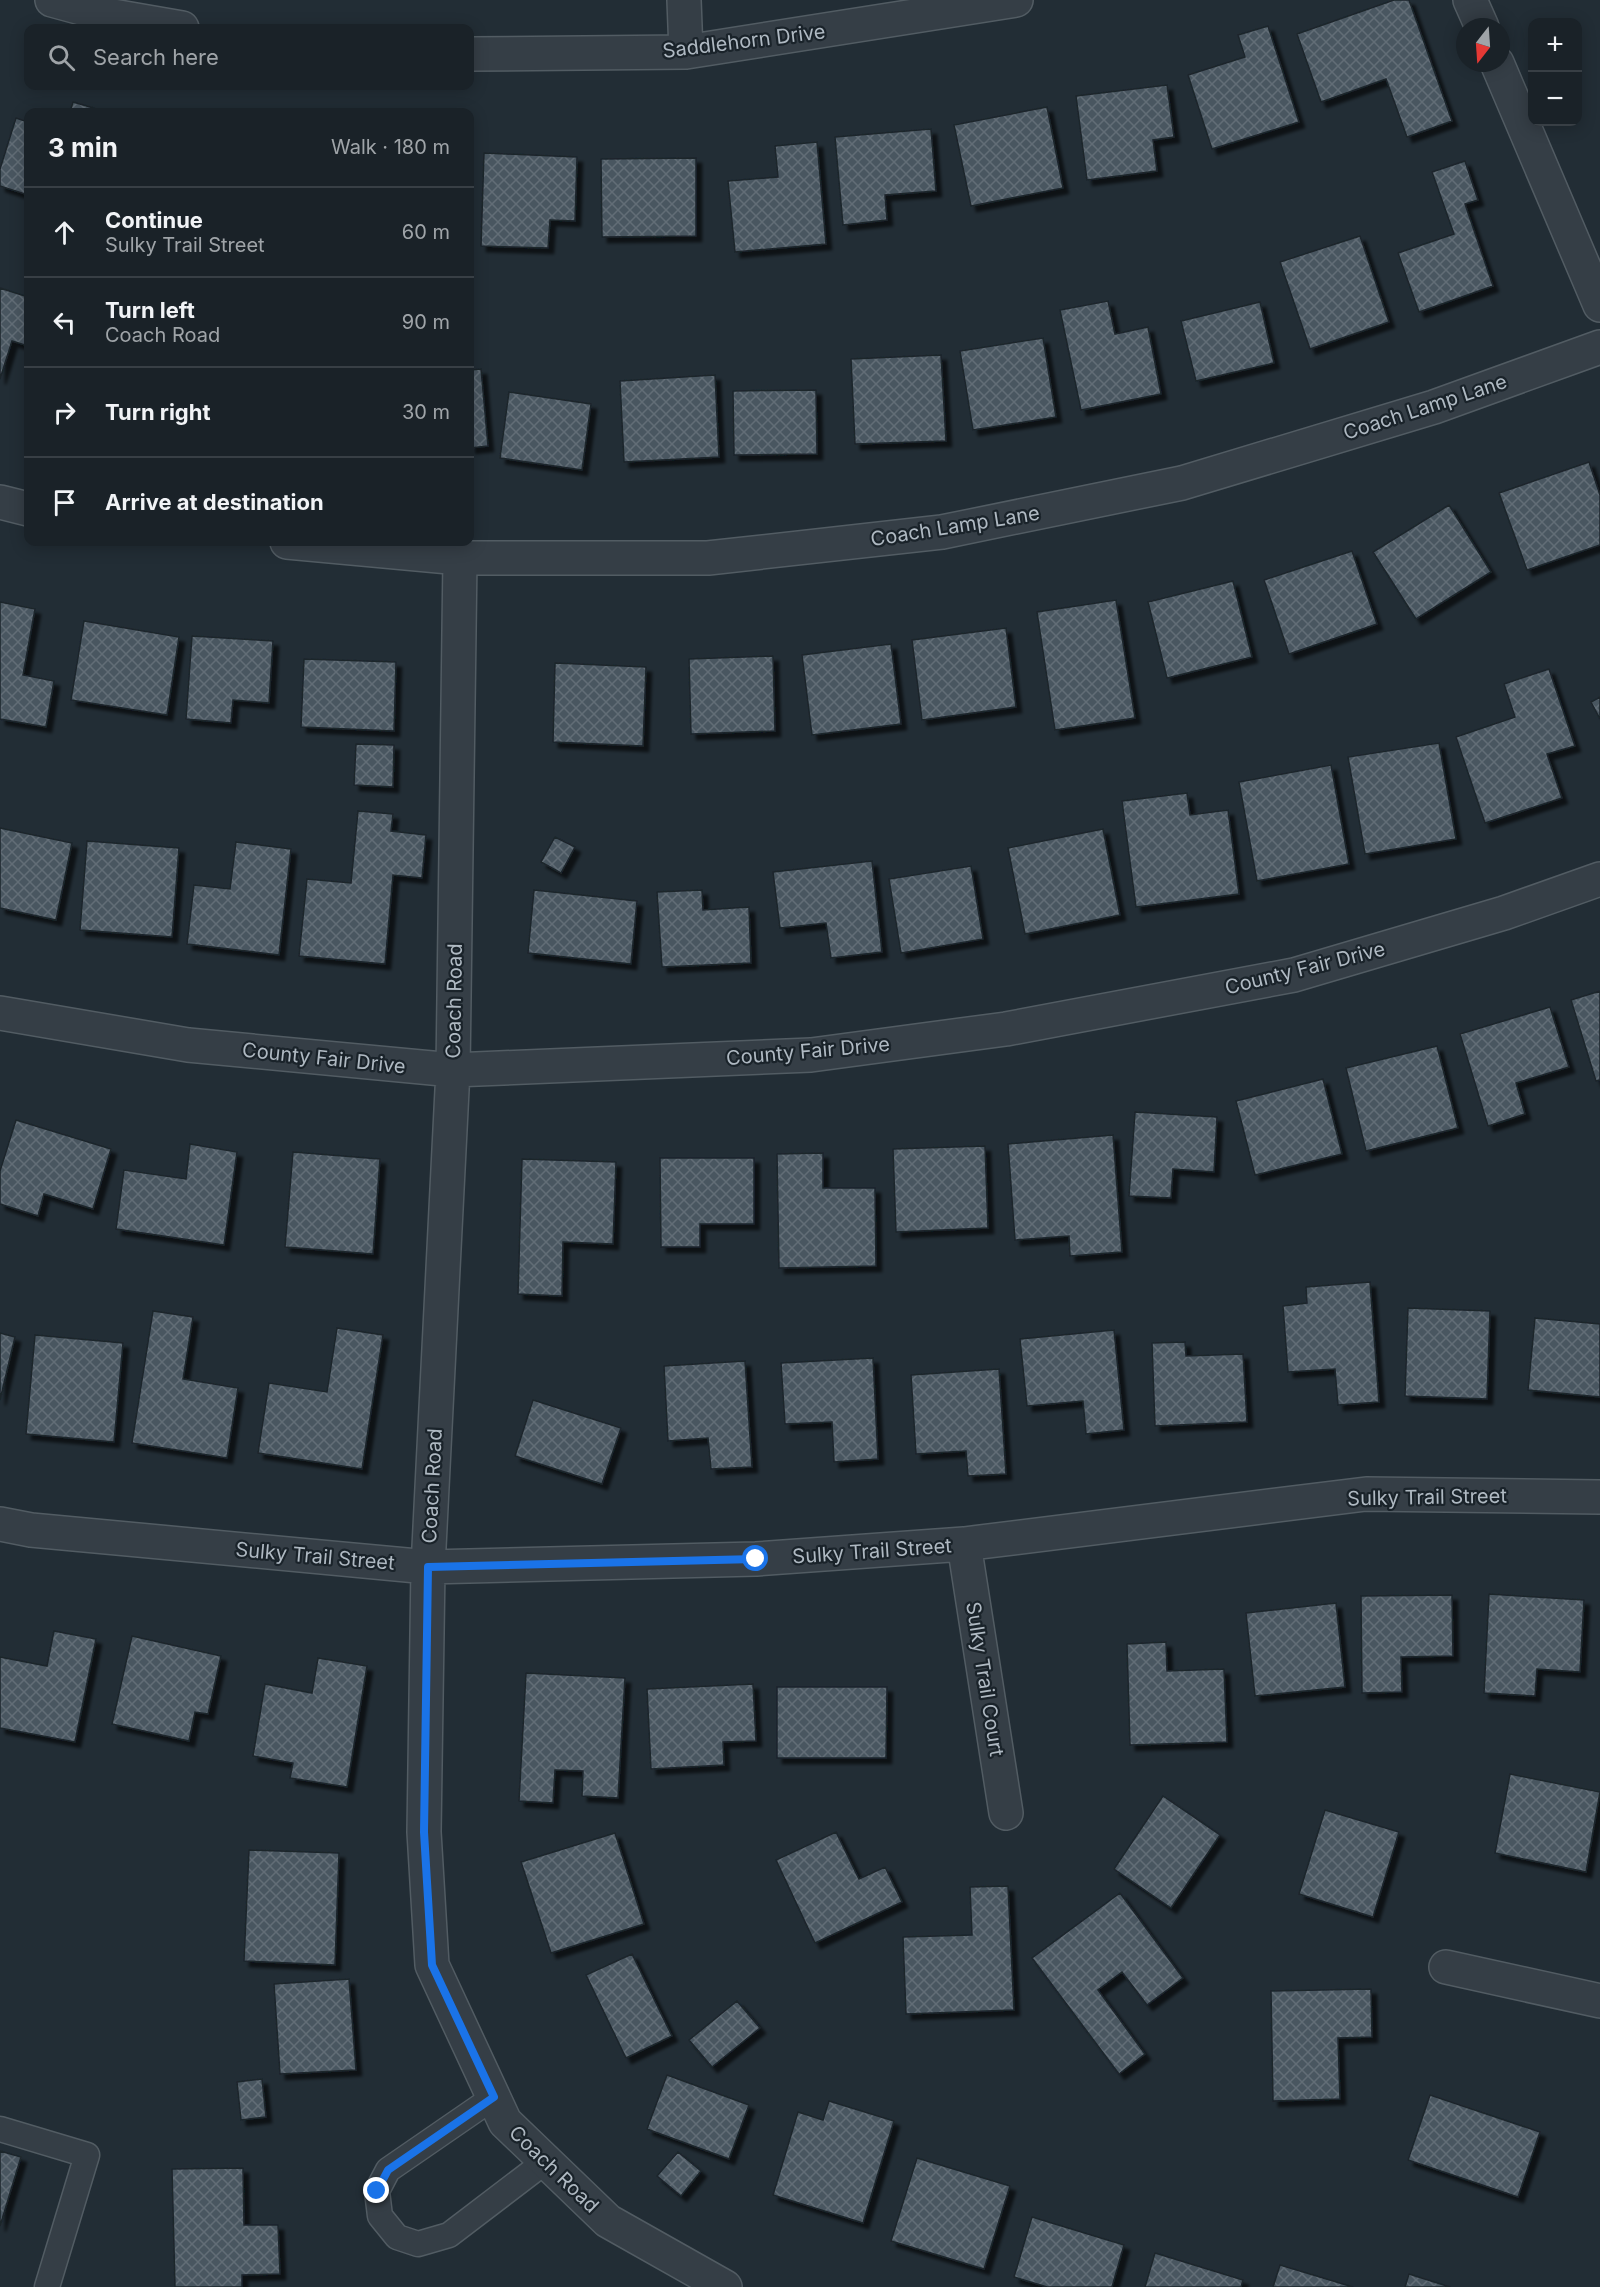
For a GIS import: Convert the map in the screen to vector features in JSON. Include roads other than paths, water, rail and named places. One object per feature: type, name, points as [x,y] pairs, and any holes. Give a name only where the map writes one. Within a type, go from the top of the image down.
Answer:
[{"type":"street","points":[[52,0],[107,15],[159,24]]},
{"type":"street","points":[[684,0],[686,52]]},
{"type":"street","name":"Saddlehorn Drive","points":[[474,54],[686,52],[1016,0]]},
{"type":"street","points":[[1470,0],[1478,18]]},
{"type":"street","points":[[1501,72],[1600,305]]},
{"type":"street","name":"Coach Lamp Lane","points":[[330,546],[460,558],[708,558],[942,532],[1182,483],[1434,407],[1600,347]]},
{"type":"street","points":[[0,502],[24,507]]},
{"type":"street","name":"Coach Road","points":[[460,558],[453,1070],[428,1567],[424,1832],[432,1965],[505,2122],[608,2221],[725,2287]]},
{"type":"street","name":"County Fair Drive","points":[[0,1013],[188,1045],[453,1070],[811,1055],[1006,1029],[1294,975],[1504,913],[1600,879]]},
{"type":"street","name":"Sulky Trail Street","points":[[0,1524],[32,1530],[428,1567],[756,1559],[964,1544],[1366,1494],[1600,1497]]},
{"type":"street","name":"Sulky Trail Court","points":[[964,1544],[1006,1813]]},
{"type":"street","points":[[1446,1967],[1600,2001]]},
{"type":"lane","points":[[494,2097],[388,2170],[377,2191],[380,2216],[397,2237],[418,2244],[449,2235],[546,2161]]},
{"type":"lane","points":[[0,2129],[87,2155],[47,2287]]}]
